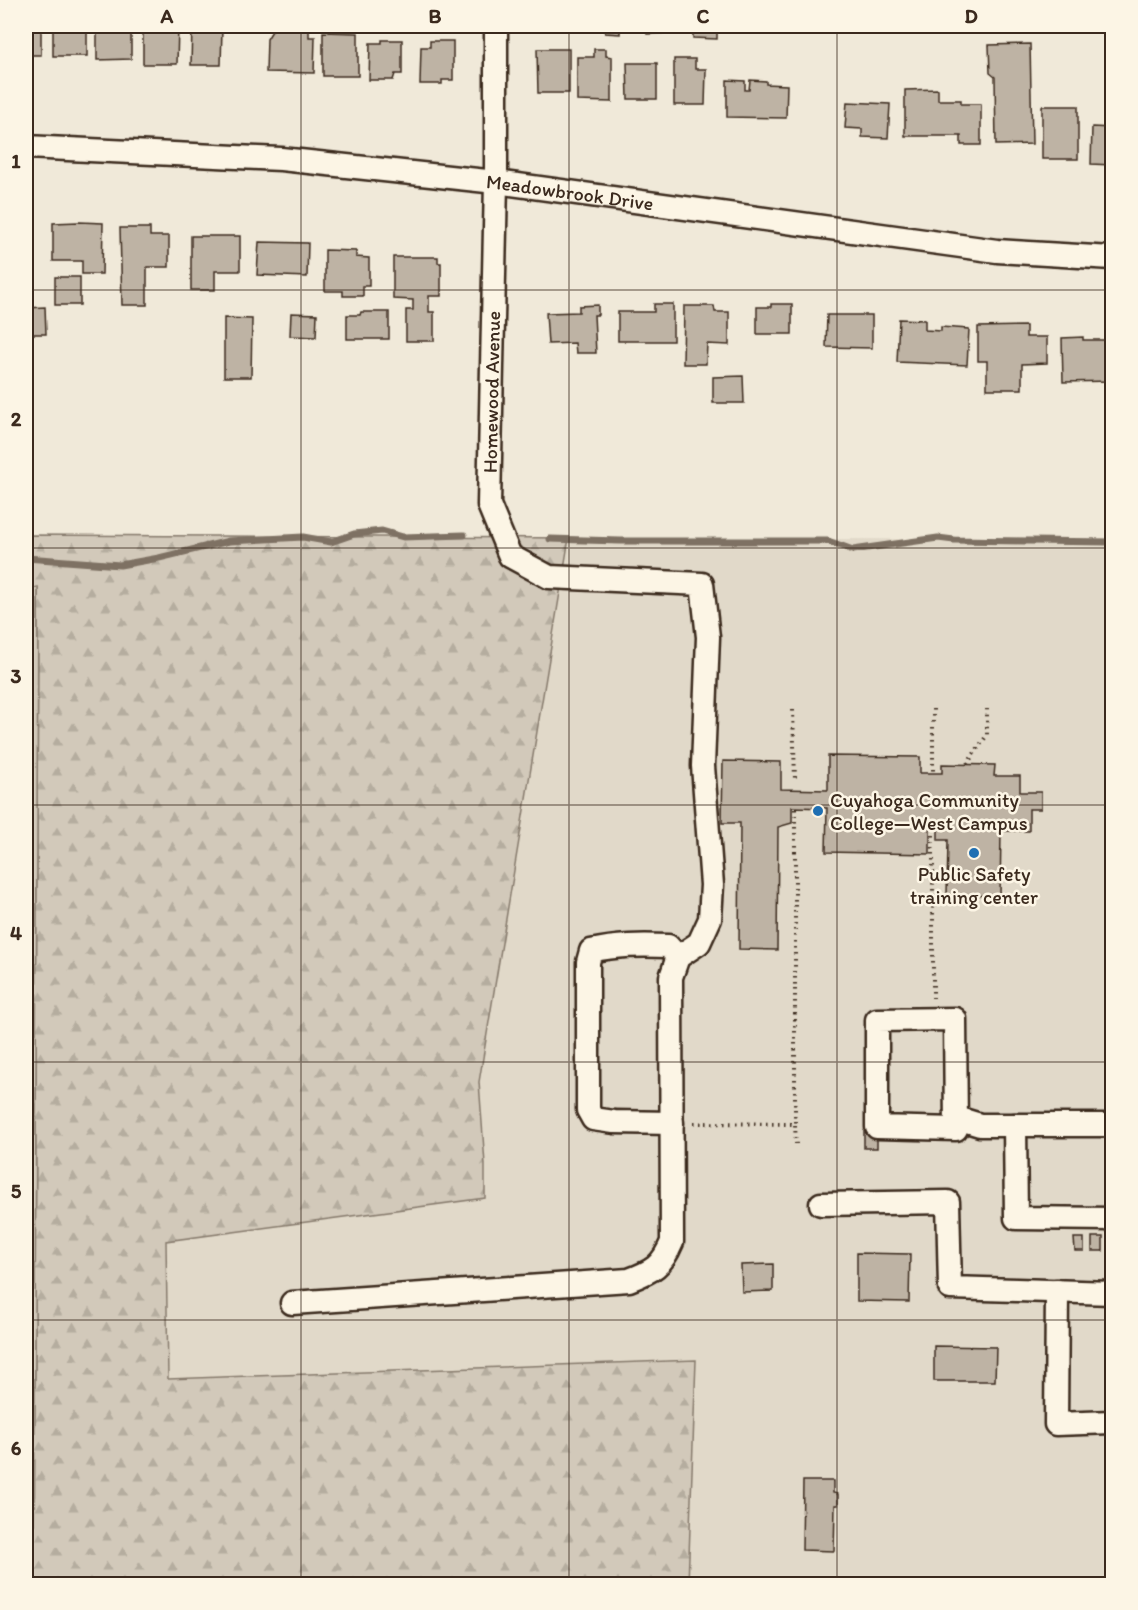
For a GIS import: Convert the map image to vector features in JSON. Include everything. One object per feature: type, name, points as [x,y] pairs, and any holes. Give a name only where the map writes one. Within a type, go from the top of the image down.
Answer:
[{"type":"street","name":"Homewood Avenue","points":[[496,26],[496,182],[489,505],[510,556],[549,577],[702,584],[708,637],[703,766],[712,885],[711,919],[699,943],[678,957]]},
{"type":"street","name":"Meadowbrook Drive","points":[[26,147],[281,159],[496,182],[997,251],[1113,258]]},
{"type":"street","points":[[292,1303],[629,1280],[651,1272],[666,1258],[672,1242],[672,1123],[671,977],[678,957],[668,946],[636,944],[591,951],[588,962],[588,1110],[593,1119],[614,1122],[672,1123]]},
{"type":"street","points":[[955,1019],[957,1118],[956,1129],[877,1127],[877,1020],[955,1019]]},
{"type":"street","points":[[957,1118],[980,1125],[1113,1125]]},
{"type":"street","points":[[1015,1125],[1016,1218],[1113,1219]]},
{"type":"street","points":[[821,1204],[948,1202],[950,1288],[1113,1293]]},
{"type":"street","points":[[1057,1291],[1056,1424],[1113,1422]]},
{"type":"path","points":[[933,709],[933,771]]},
{"type":"path","points":[[967,764],[987,735],[987,709]]},
{"type":"path","points":[[793,710],[795,780]]},
{"type":"path","points":[[795,809],[796,1144]]},
{"type":"path","points":[[933,835],[933,998]]},
{"type":"path","points":[[672,1123],[795,1124]]},
{"type":"shaded area","name":"Cuyahoga Community College—West Campus","points":[[569,538],[1112,540],[1112,1584],[688,1584],[696,1360],[168,1380],[166,1241],[485,1197],[479,1082]]},
{"type":"green space","points":[[26,535],[569,538],[479,1082],[485,1198],[166,1241],[168,1379],[696,1360],[688,1584],[34,1584],[38,588],[26,590]]},
{"type":"green space","points":[[38,587],[34,1584],[26,1584],[26,590]]},
{"type":"building","points":[[26,26],[41,26],[41,55],[26,55]]},
{"type":"building","points":[[53,26],[87,26],[87,56],[53,56]]},
{"type":"building","points":[[97,26],[131,26],[131,59],[97,60]]},
{"type":"building","points":[[143,26],[178,26],[177,64],[143,64]]},
{"type":"building","points":[[275,26],[309,27],[309,37],[315,37],[314,73],[266,72],[267,39]]},
{"type":"building","points":[[605,26],[620,26],[620,34],[605,33]]},
{"type":"building","points":[[647,26],[670,26],[670,33],[647,34]]},
{"type":"building","points":[[693,26],[717,26],[717,39],[693,38]]},
{"type":"building","points":[[192,27],[222,28],[221,65],[191,65]]},
{"type":"building","points":[[323,32],[358,33],[358,76],[323,76]]},
{"type":"building","points":[[382,40],[402,40],[402,74],[395,74],[393,80],[369,80],[370,43],[382,43]]},
{"type":"building","points":[[430,41],[453,41],[453,80],[442,80],[442,84],[420,84],[421,47],[430,47]]},
{"type":"building","points":[[1030,44],[1032,144],[996,145],[995,77],[990,73],[989,45]]},
{"type":"building","points":[[537,49],[569,49],[569,93],[538,93]]},
{"type":"building","points":[[594,49],[606,49],[606,56],[612,57],[612,102],[577,101],[577,57],[594,57]]},
{"type":"building","points":[[674,59],[695,59],[695,69],[706,69],[705,105],[674,105]]},
{"type":"building","points":[[627,63],[657,63],[657,99],[628,99]]},
{"type":"building","points":[[727,80],[745,81],[745,90],[749,90],[750,80],[766,81],[766,84],[787,85],[786,118],[727,117]]},
{"type":"building","points":[[938,89],[938,100],[961,100],[961,104],[981,104],[981,145],[961,145],[961,136],[905,136],[905,90]]},
{"type":"building","points":[[847,102],[890,104],[888,138],[862,137],[862,129],[845,128]]},
{"type":"building","points":[[1042,106],[1078,106],[1078,159],[1042,159]]},
{"type":"building","points":[[1092,127],[1112,128],[1112,165],[1091,164]]},
{"type":"building","points":[[26,223],[31,223],[31,262],[26,262]]},
{"type":"building","points":[[53,223],[103,223],[102,274],[82,274],[82,261],[53,261]]},
{"type":"building","points":[[120,228],[150,228],[150,236],[169,236],[169,267],[147,267],[147,305],[122,305]]},
{"type":"building","points":[[191,236],[240,236],[240,271],[215,271],[215,290],[191,290]]},
{"type":"building","points":[[259,242],[308,243],[307,277],[257,275]]},
{"type":"building","points":[[325,250],[356,251],[356,257],[369,258],[369,286],[363,286],[363,296],[343,296],[343,291],[325,291]]},
{"type":"building","points":[[393,257],[438,257],[438,263],[441,263],[441,296],[429,296],[429,312],[434,312],[434,341],[406,341],[406,310],[413,310],[413,300],[393,299]]},
{"type":"building","points":[[55,277],[80,277],[80,305],[55,305]]},
{"type":"building","points":[[654,304],[673,304],[673,341],[618,341],[618,312],[654,312]]},
{"type":"building","points":[[771,304],[792,304],[792,334],[757,334],[757,307],[771,307]]},
{"type":"building","points":[[598,305],[598,315],[594,315],[596,353],[576,353],[575,343],[548,344],[546,313],[579,312],[579,306]]},
{"type":"building","points":[[684,306],[714,306],[715,312],[729,312],[729,345],[707,344],[706,364],[683,364]]},
{"type":"building","points":[[45,307],[46,334],[26,334],[26,308]]},
{"type":"building","points":[[361,312],[389,312],[389,339],[347,339],[347,315],[360,315]]},
{"type":"building","points":[[291,313],[317,314],[316,337],[290,336]]},
{"type":"building","points":[[827,315],[872,315],[872,348],[826,347]]},
{"type":"building","points":[[224,318],[252,319],[251,377],[224,377]]},
{"type":"building","points":[[899,319],[925,320],[925,330],[941,331],[941,327],[969,329],[967,365],[897,362]]},
{"type":"building","points":[[1026,326],[1026,337],[1047,337],[1047,363],[1022,364],[1022,389],[987,389],[987,361],[978,361],[978,327]]},
{"type":"building","points":[[1083,337],[1083,340],[1112,342],[1112,381],[1063,382],[1062,338]]},
{"type":"building","points":[[743,376],[744,403],[713,403],[713,377]]},
{"type":"building","name":"Public Safety training center","points":[[828,756],[920,757],[920,773],[942,773],[942,764],[995,765],[994,776],[1020,776],[1020,792],[1041,792],[1041,809],[1029,809],[1029,831],[1001,831],[1000,896],[947,895],[948,840],[938,840],[938,827],[930,827],[930,854],[826,852],[827,808],[792,807],[792,823],[778,827],[777,950],[739,949],[740,823],[722,823],[723,761],[781,762],[781,789],[828,790]]},
{"type":"building","points":[[864,1131],[877,1131],[877,1148],[864,1148]]},
{"type":"building","points":[[1092,1237],[1103,1237],[1103,1251],[1092,1251]]},
{"type":"building","points":[[1074,1238],[1084,1238],[1084,1251],[1075,1251]]},
{"type":"building","points":[[857,1253],[910,1254],[909,1302],[857,1301]]},
{"type":"building","points":[[773,1264],[773,1291],[742,1292],[741,1265]]},
{"type":"building","points":[[934,1346],[996,1347],[995,1381],[934,1381]]},
{"type":"building","points":[[803,1481],[833,1481],[833,1493],[838,1494],[838,1505],[835,1505],[834,1551],[802,1550]]},
{"type":"waterway","points":[[26,558],[120,565],[229,541],[303,537],[331,542],[354,534],[382,531],[403,537],[464,535]]},
{"type":"waterway","points":[[550,539],[828,541],[853,550],[938,538],[1112,542]]},
{"type":"place","name":"Cuyahoga Community College—West Campus","points":[[818,811]]},
{"type":"place","name":"Public Safety training center","points":[[974,853]]}]
